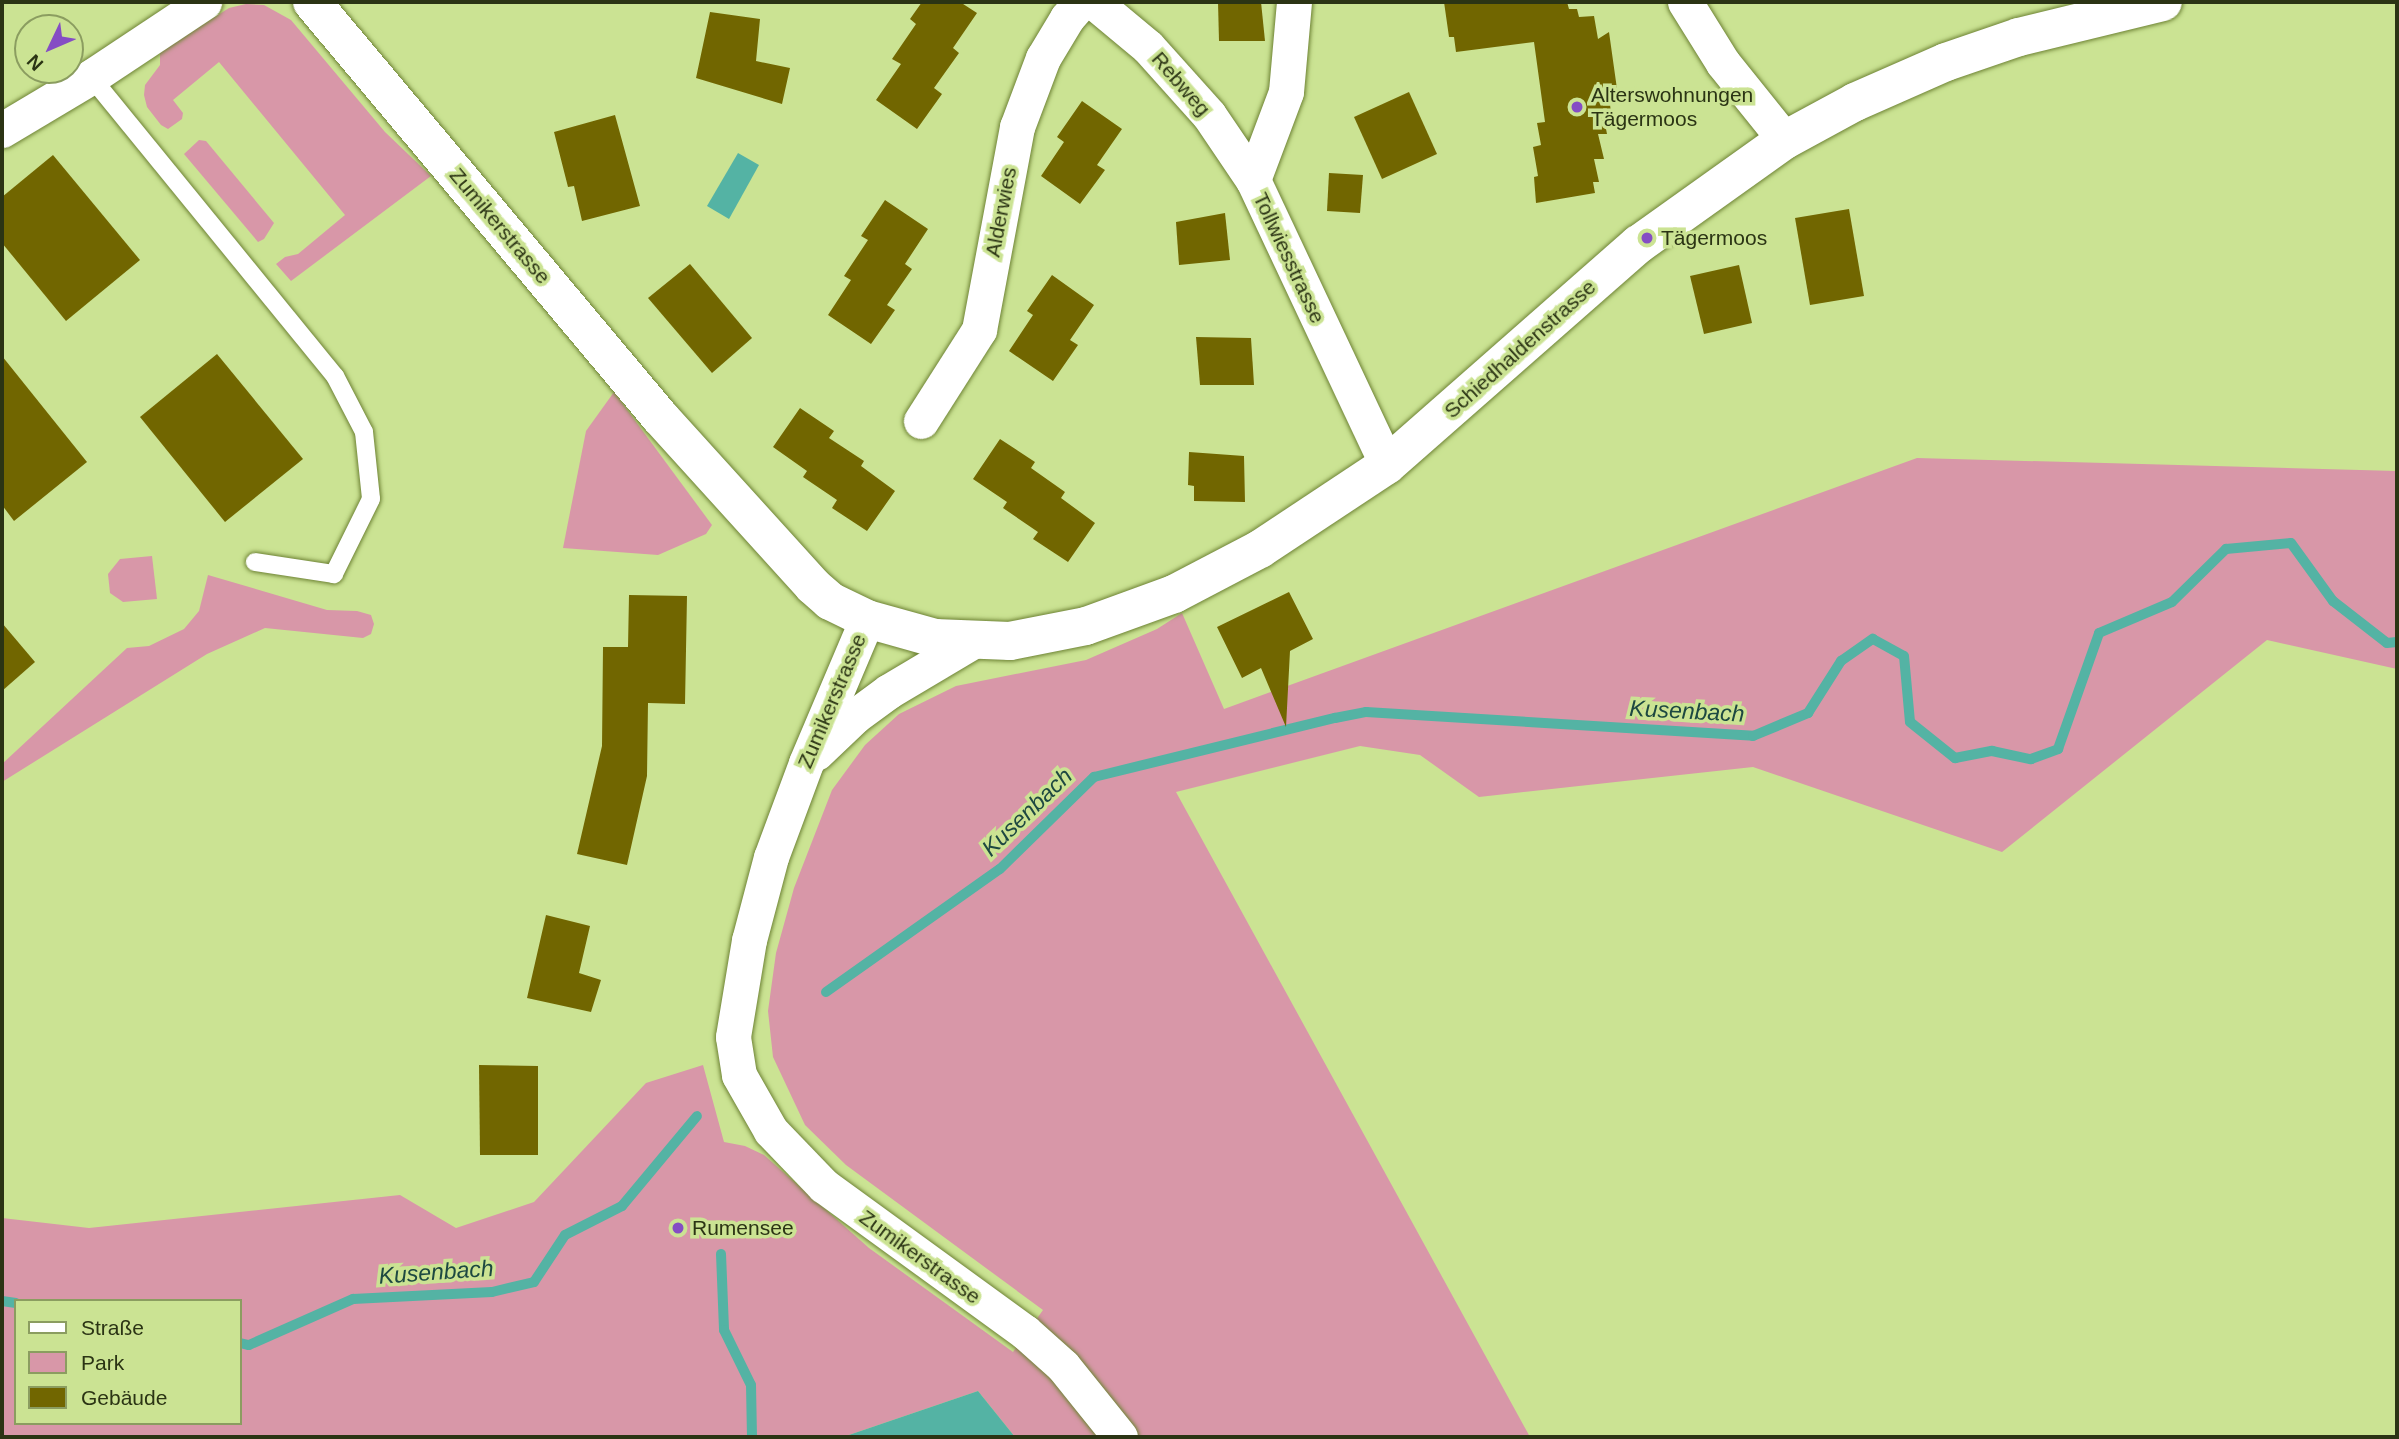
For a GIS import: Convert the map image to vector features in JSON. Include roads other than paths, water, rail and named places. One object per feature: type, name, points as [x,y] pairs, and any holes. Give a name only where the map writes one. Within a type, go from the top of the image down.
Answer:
[{"type":"main road","name":"Zumikerstrasse","points":[[312,2],[660,417],[795,569],[830,601],[867,619]]},
{"type":"main road","name":"Schiedhaldenstrasse","points":[[867,619],[935,638],[1010,641],[1045,637],[1086,626],[1174,594],[1260,549],[1387,465],[1639,244],[1785,140],[1855,102],[1946,62],[2019,37],[2163,2]]},
{"type":"street","points":[[2,130],[91,77],[204,2]]},
{"type":"street","name":"Alderwies","points":[[921,421],[979,330],[1017,127],[1043,58],[1066,18],[1081,2]]},
{"type":"street","name":"Rebweg","points":[[1094,2],[1148,47],[1166,66],[1209,115],[1252,180]]},
{"type":"street","name":"Tollwiesstrasse","points":[[1294,2],[1286,92],[1252,180],[1387,465]]},
{"type":"street","points":[[1685,2],[1723,63],[1785,140]]},
{"type":"street","name":"Zumikerstrasse","points":[[867,619],[806,763],[771,857],[749,940],[733,1037],[739,1075],[771,1131],[824,1186],[1025,1332],[1063,1366],[1120,1437]]},
{"type":"street","points":[[806,763],[855,716],[878,699],[975,640]]},
{"type":"lane","points":[[91,77],[335,376],[364,432],[371,499],[334,575],[255,562]]},
{"type":"water","points":[[738,153],[759,165],[729,219],[707,206]]},
{"type":"water","points":[[978,1391],[1015,1437],[843,1437]]},
{"type":"waterway","name":"Kusenbach","points":[[826,992],[1000,869],[1094,777],[1335,718],[1366,712],[1753,736],[1808,713],[1841,661],[1873,639],[1904,656],[1910,722],[1955,758],[1992,751],[2031,759],[2058,749],[2099,633],[2172,602],[2226,549],[2291,543],[2333,601],[2387,643],[2397,642]]},
{"type":"waterway","name":"Kusenbach","points":[[242,1343],[249,1345],[353,1299],[492,1292],[534,1282],[565,1235],[622,1206],[697,1116]]},
{"type":"waterway","points":[[721,1254],[724,1330],[751,1385],[752,1437]]},
{"type":"waterway","name":"Kusenbach","points":[[2,1301],[14,1303]]},
{"type":"place","name":"Alterswohnungen Tägermoos","points":[[1577,107]]},
{"type":"place","name":"Tägermoos","points":[[1647,238]]},
{"type":"place","name":"Rumensee","points":[[678,1228]]}]
